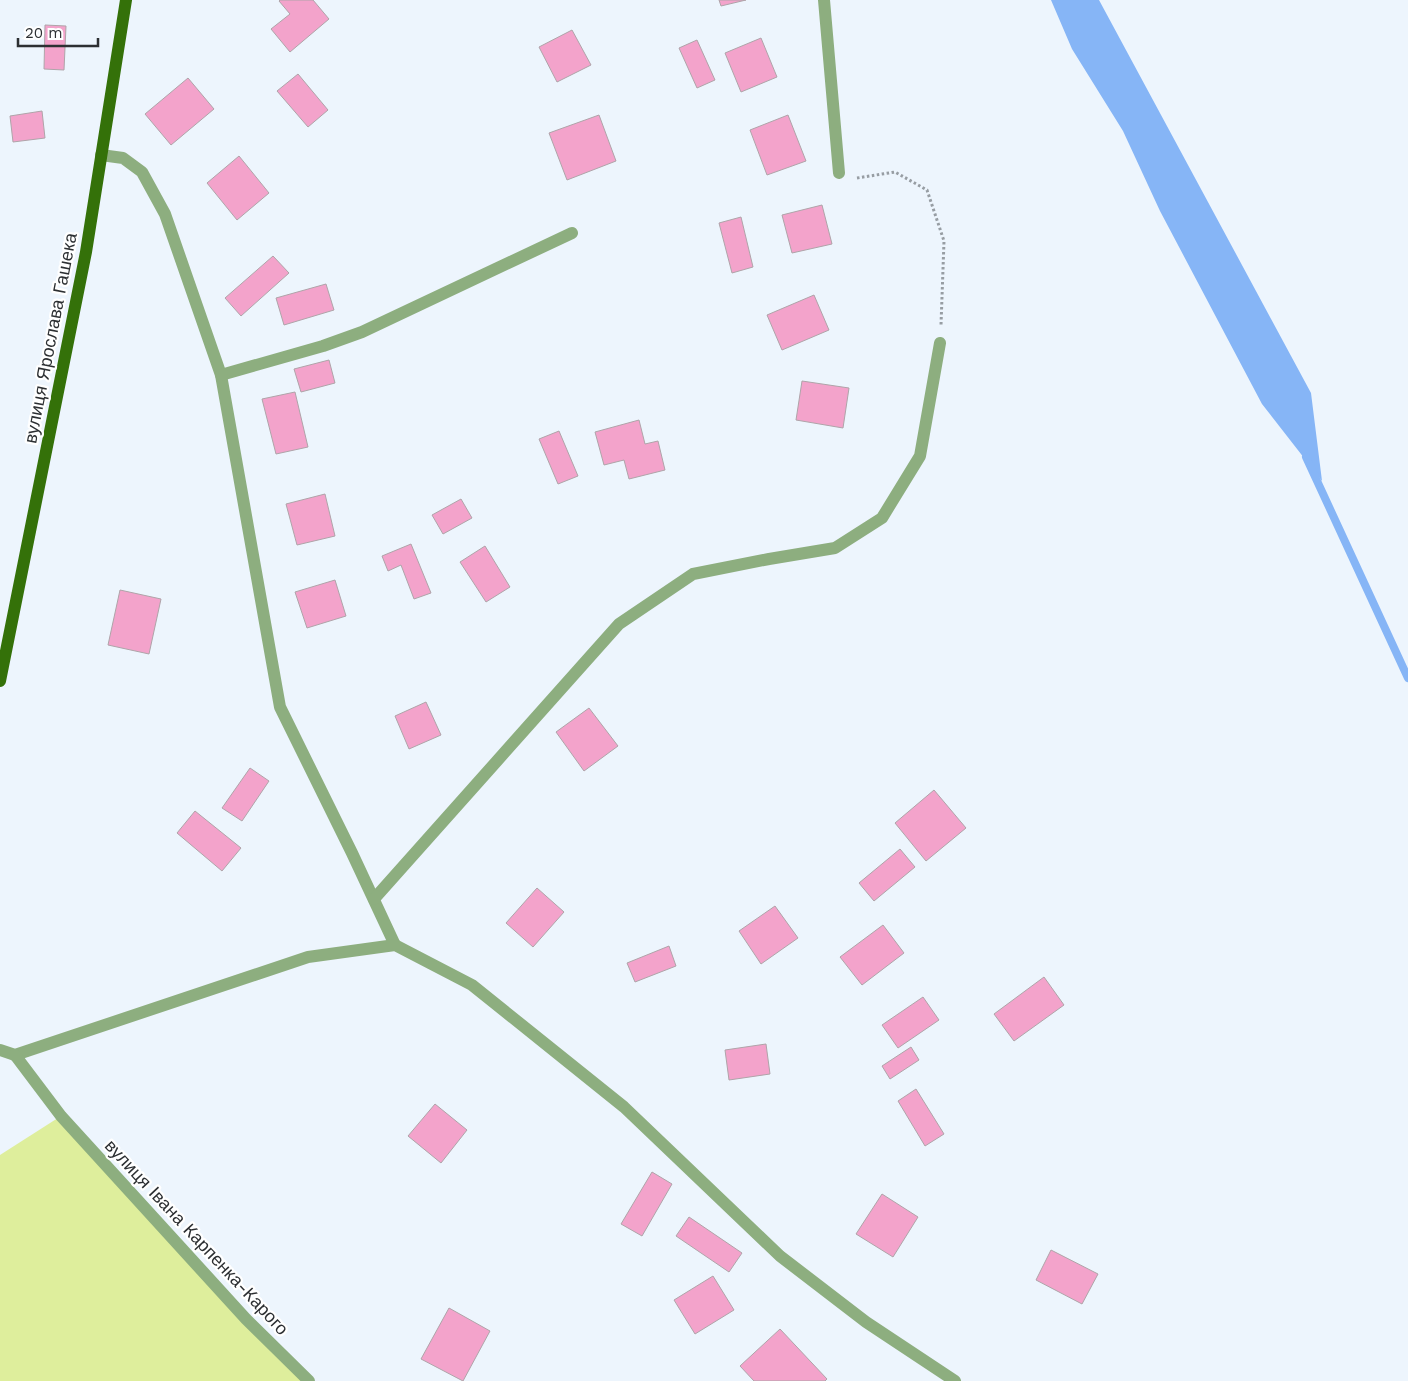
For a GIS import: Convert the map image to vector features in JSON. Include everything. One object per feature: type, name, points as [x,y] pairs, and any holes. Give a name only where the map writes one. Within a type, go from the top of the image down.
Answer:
[{"type":"main road","name":"вулиця Ярослава Гашека","points":[[0,681],[86,252],[126,0]]},
{"type":"street","points":[[824,0],[840,173]]},
{"type":"street","points":[[101,155],[123,158],[142,172],[165,214],[222,375],[280,707],[395,945]]},
{"type":"street","points":[[222,375],[323,346],[362,332],[572,234]]},
{"type":"street","points":[[374,900],[619,624],[692,574],[835,548],[882,518],[920,456],[940,344]]},
{"type":"street","points":[[0,1050],[15,1055],[308,957],[395,945],[472,985],[624,1107],[780,1256],[866,1322],[955,1381]]},
{"type":"street","name":"вулиця Івана Карпенка-Карого","points":[[15,1055],[61,1116],[246,1320],[309,1381]]},
{"type":"path","points":[[840,173],[859,179],[895,172],[927,190],[944,242],[940,344]]},
{"type":"green space","points":[[61,1116],[309,1381],[0,1381],[0,1155]]},
{"type":"water","points":[[1051,0],[1099,0],[1311,393],[1322,481],[1262,404],[1160,211],[1123,131],[1072,49]]},
{"type":"building","points":[[280,0],[313,0],[329,19],[290,52],[271,29],[290,14]]},
{"type":"building","points":[[719,0],[746,0],[721,6]]},
{"type":"building","points":[[45,25],[66,26],[64,70],[44,69]]},
{"type":"building","points":[[572,30],[591,65],[557,82],[539,47]]},
{"type":"building","points":[[761,38],[777,77],[741,92],[725,53]]},
{"type":"building","points":[[697,40],[715,80],[697,88],[679,48]]},
{"type":"building","points":[[298,74],[328,110],[308,127],[277,91]]},
{"type":"building","points":[[188,78],[214,109],[171,145],[145,114]]},
{"type":"building","points":[[42,111],[45,138],[13,142],[10,116]]},
{"type":"building","points":[[599,115],[616,161],[567,180],[549,133]]},
{"type":"building","points":[[788,115],[806,161],[767,175],[750,130]]},
{"type":"building","points":[[239,156],[269,193],[237,220],[207,183]]},
{"type":"building","points":[[822,205],[832,244],[792,253],[782,215]]},
{"type":"building","points":[[741,217],[753,267],[732,273],[719,223]]},
{"type":"building","points":[[273,256],[289,273],[241,316],[225,298]]},
{"type":"building","points":[[326,284],[334,310],[284,325],[276,298]]},
{"type":"building","points":[[814,295],[829,330],[782,350],[767,315]]},
{"type":"building","points":[[329,360],[335,383],[301,392],[294,369]]},
{"type":"building","points":[[802,381],[849,388],[843,428],[796,420]]},
{"type":"building","points":[[295,392],[308,447],[276,454],[262,399]]},
{"type":"building","points":[[639,420],[645,444],[658,441],[665,470],[629,479],[624,460],[604,465],[595,432]]},
{"type":"building","points":[[559,431],[578,476],[558,484],[539,439]]},
{"type":"building","points":[[325,494],[335,536],[297,545],[286,504]]},
{"type":"building","points":[[461,499],[472,518],[443,534],[432,515]]},
{"type":"building","points":[[411,544],[431,593],[414,599],[401,565],[388,571],[382,556]]},
{"type":"building","points":[[485,546],[510,587],[486,602],[460,562]]},
{"type":"building","points":[[335,580],[346,616],[307,628],[295,592]]},
{"type":"building","points":[[120,590],[161,599],[149,654],[108,645]]},
{"type":"building","points":[[426,702],[441,735],[409,749],[395,716]]},
{"type":"building","points":[[589,708],[618,746],[584,771],[556,732]]},
{"type":"building","points":[[250,768],[269,781],[242,821],[222,808]]},
{"type":"building","points":[[934,790],[966,828],[926,861],[895,823]]},
{"type":"building","points":[[195,811],[241,848],[222,871],[177,833]]},
{"type":"building","points":[[900,849],[915,867],[874,901],[859,883]]},
{"type":"building","points":[[537,888],[564,912],[533,947],[506,923]]},
{"type":"building","points":[[775,906],[798,938],[761,964],[739,931]]},
{"type":"building","points":[[883,925],[904,953],[862,985],[840,957]]},
{"type":"building","points":[[669,946],[676,966],[635,982],[627,963]]},
{"type":"building","points":[[1044,977],[1064,1005],[1014,1041],[994,1014]]},
{"type":"building","points":[[923,997],[939,1020],[898,1048],[882,1025]]},
{"type":"building","points":[[766,1044],[770,1074],[729,1080],[725,1050]]},
{"type":"building","points":[[911,1047],[919,1060],[890,1079],[882,1066]]},
{"type":"building","points":[[916,1089],[944,1134],[925,1146],[898,1101]]},
{"type":"building","points":[[435,1104],[467,1130],[441,1163],[408,1136]]},
{"type":"building","points":[[652,1172],[672,1184],[642,1236],[621,1224]]},
{"type":"building","points":[[882,1194],[918,1217],[893,1257],[856,1234]]},
{"type":"building","points":[[689,1217],[742,1253],[729,1272],[676,1236]]},
{"type":"building","points":[[1051,1250],[1098,1274],[1082,1304],[1036,1280]]},
{"type":"building","points":[[713,1276],[734,1310],[695,1334],[674,1300]]},
{"type":"building","points":[[449,1308],[490,1331],[463,1381],[421,1359]]},
{"type":"building","points":[[780,1329],[827,1379],[825,1381],[754,1381],[740,1366]]},
{"type":"waterway","points":[[1306,457],[1408,678]]}]
